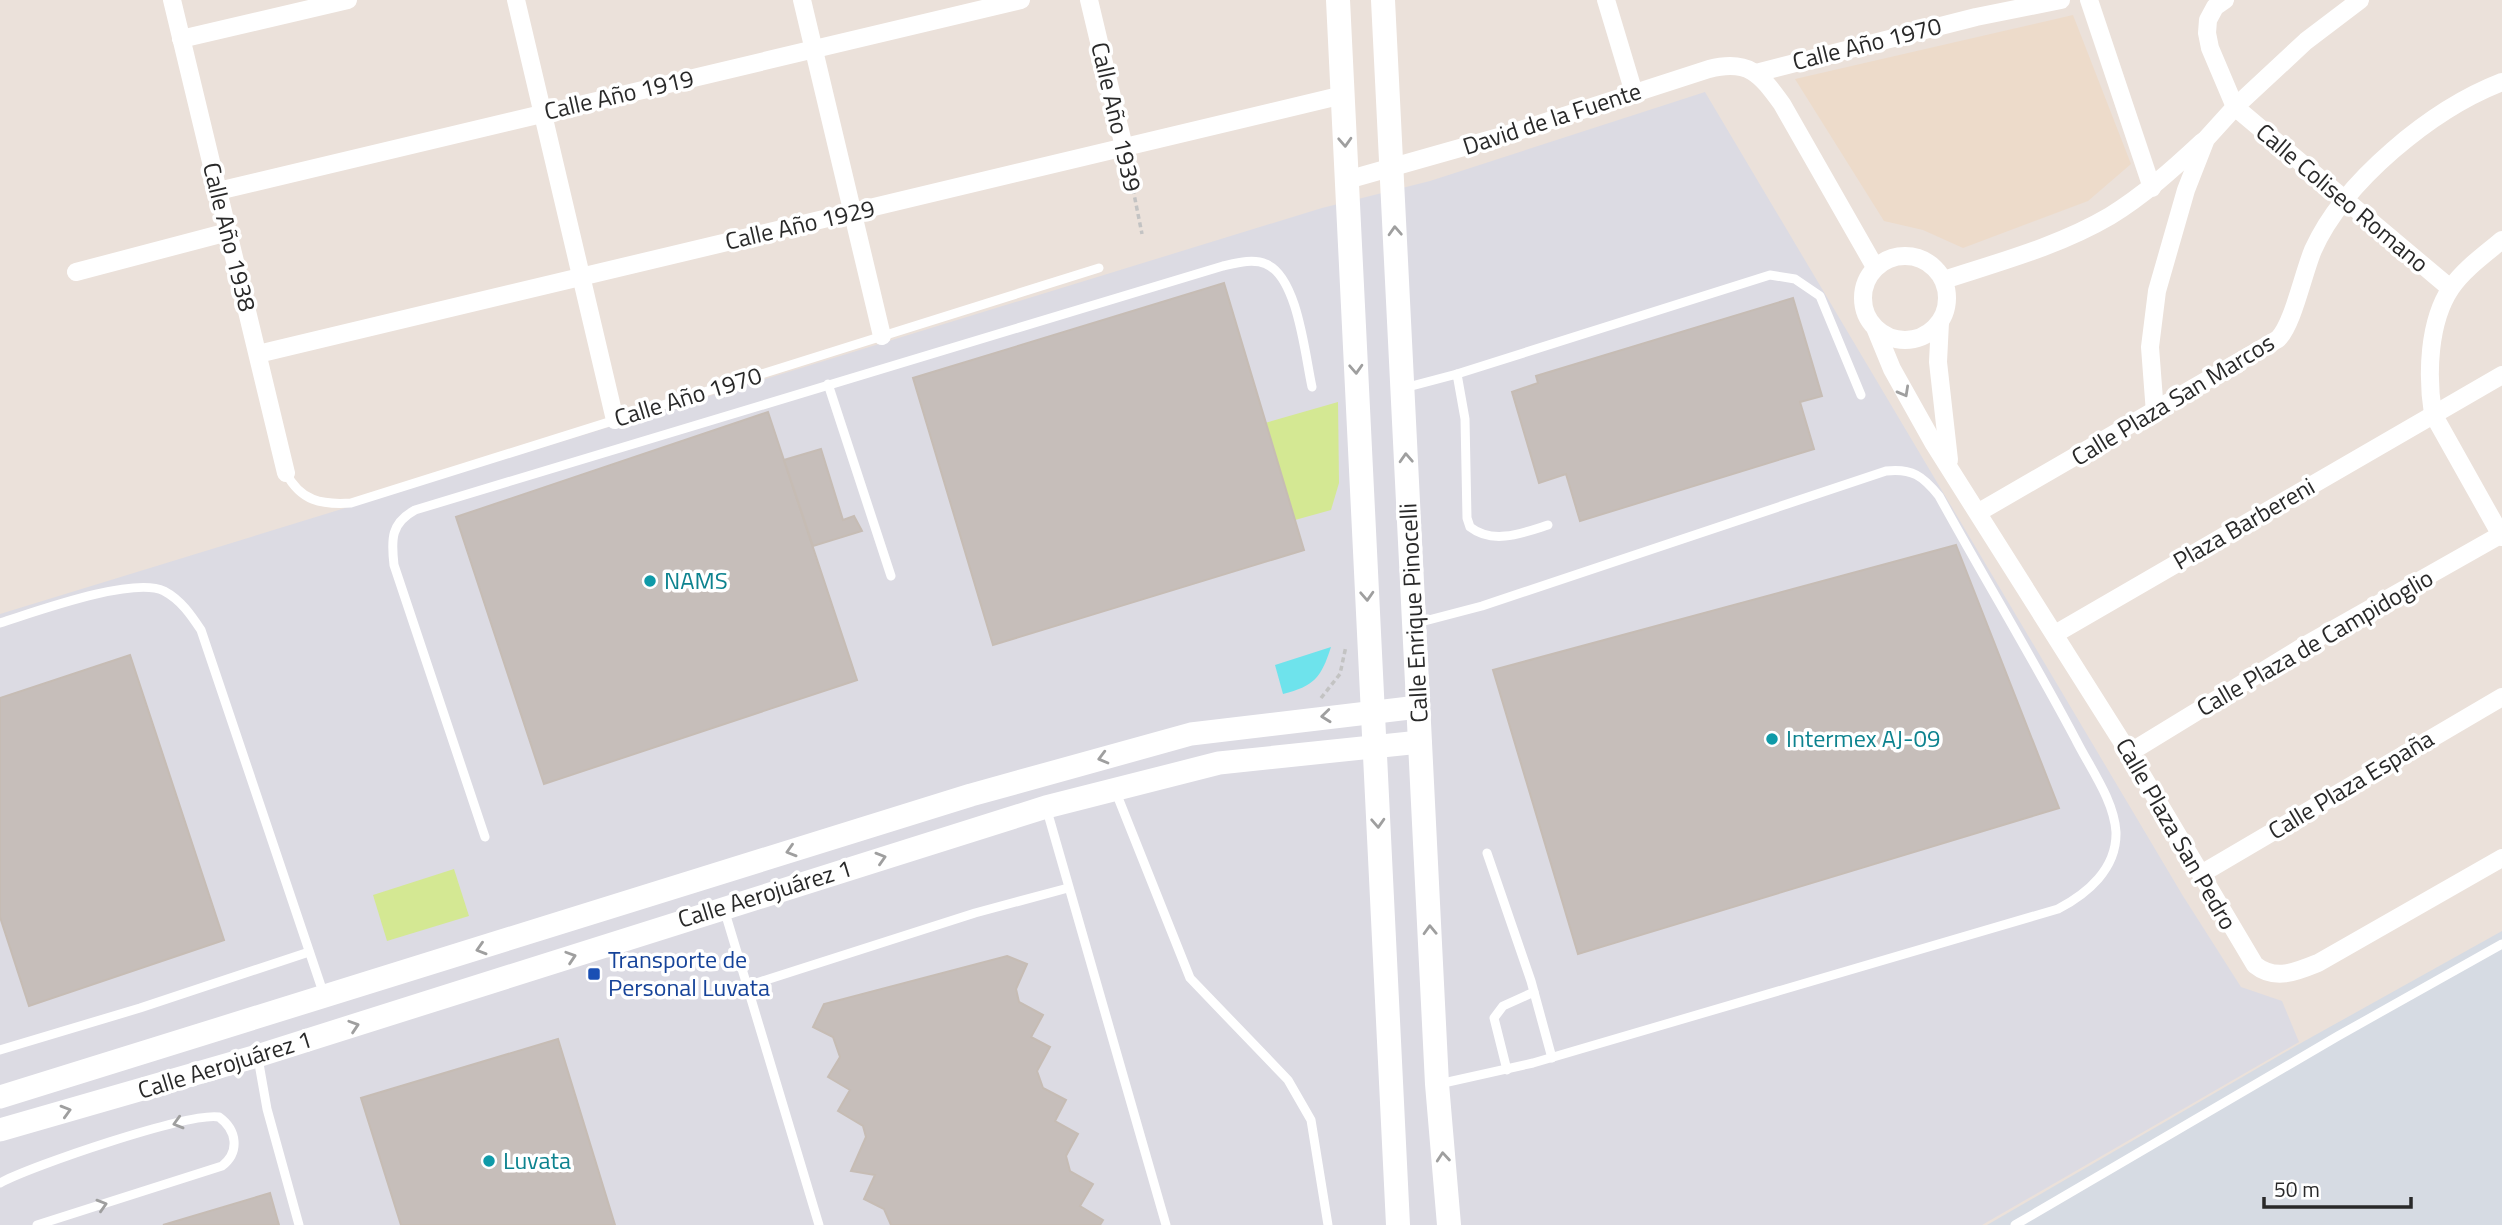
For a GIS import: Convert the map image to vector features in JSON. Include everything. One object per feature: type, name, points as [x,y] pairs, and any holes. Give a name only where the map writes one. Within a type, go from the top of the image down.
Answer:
[{"type":"main road","name":"Calle Enrique Pinocelli","points":[[1338,0],[1398,1225]]},
{"type":"main road","name":"Calle Enrique Pinocelli","points":[[1383,0],[1437,1084],[1449,1225]]},
{"type":"street","name":"Calle Año 1938","points":[[172,0],[286,473]]},
{"type":"street","points":[[181,39],[348,0]]},
{"type":"street","points":[[516,0],[615,420]]},
{"type":"street","points":[[802,0],[882,336]]},
{"type":"street","name":"Calle Año 1919","points":[[218,191],[1021,0]]},
{"type":"street","name":"Calle Año 1939","points":[[1089,0],[1124,147]]},
{"type":"street","points":[[1606,0],[1634,93]]},
{"type":"street","name":"Calle Año 1970","points":[[1756,73],[1976,17],[2061,0]]},
{"type":"street","points":[[2088,0],[2152,188]]},
{"type":"street","points":[[2225,0],[2215,7],[2208,20],[2207,33],[2210,48],[2235,107]]},
{"type":"street","points":[[1944,280],[2076,234],[2152,188],[2306,41],[2360,0]]},
{"type":"street","name":"David de la Fuente","points":[[1347,180],[1392,169],[1725,65],[1742,66],[1756,73]]},
{"type":"street","points":[[1756,73],[1782,104],[1875,267]]},
{"type":"street","name":"Calle Plaza San Marcos","points":[[1979,512],[2155,413],[2283,333],[2315,247],[2344,201],[2391,152],[2424,127],[2502,82]]},
{"type":"street","name":"Calle Año 1929","points":[[258,354],[1343,95]]},
{"type":"street","name":"Calle Coliseo Romano","points":[[2235,107],[2450,288]]},
{"type":"street","points":[[2155,413],[2150,347],[2157,291],[2186,190],[2206,139]]},
{"type":"street","points":[[76,272],[228,232]]},
{"type":"street","points":[[2502,240],[2450,288],[2433,339],[2430,392],[2433,414],[2502,535]]},
{"type":"street","points":[[1913,256],[1925,260],[1944,280],[1946,309],[1940,322],[1930,332],[1917,338],[1902,340],[1876,330],[1863,306],[1867,279],[1875,267],[1886,259],[1913,256]]},
{"type":"street","name":"Calle Plaza San Pedro","points":[[1940,322],[1938,362],[1950,464]]},
{"type":"street","name":"Calle Plaza San Pedro","points":[[1876,330],[1892,369],[1918,417],[2129,752],[2202,874],[2246,955],[2265,973],[2278,975],[2297,972],[2318,963],[2502,858]]},
{"type":"street","name":"Plaza Barbereni","points":[[2055,634],[2502,375]]},
{"type":"street","name":"Calle Plaza de Campidoglio","points":[[2129,752],[2304,646],[2502,535]]},
{"type":"street","name":"Calle Plaza España","points":[[2202,874],[2502,697]]},
{"type":"street","name":"Calle Aerojuárez 1","points":[[0,1097],[971,795],[1191,734],[1287,720],[1418,707]]},
{"type":"street","name":"Calle Aerojuárez 1","points":[[0,1130],[257,1056],[723,907],[1114,788],[1219,763],[1420,742]]},
{"type":"lane","points":[[485,837],[394,565],[391,543],[394,528],[403,516],[415,510],[828,384],[1247,261],[1264,262],[1275,269],[1285,281],[1297,314],[1312,387]]},
{"type":"lane","name":"Calle Año 1970","points":[[286,473],[295,489],[312,499],[351,503],[1099,268]]},
{"type":"lane","points":[[1403,389],[1770,275],[1795,279],[1820,296],[1861,395]]},
{"type":"lane","points":[[1457,374],[1465,419],[1467,519],[1470,527],[1488,536],[1501,536],[1548,525]]},
{"type":"lane","points":[[828,384],[891,576]]},
{"type":"lane","points":[[1415,624],[1545,586],[1886,471],[1912,471],[1929,483],[1939,496],[2016,629],[2108,800],[2116,832],[2107,866],[2083,894],[2058,909],[1552,1058],[1437,1084]]},
{"type":"lane","points":[[0,623],[117,590],[144,586],[162,590],[178,600],[201,630],[324,997]]},
{"type":"lane","points":[[1114,788],[1190,978],[1288,1080],[1311,1120],[1328,1225]]},
{"type":"lane","points":[[1046,807],[1167,1225]]},
{"type":"lane","points":[[1487,853],[1534,992],[1552,1058]]},
{"type":"lane","points":[[747,986],[975,913],[1068,888]]},
{"type":"lane","points":[[723,907],[819,1225]]},
{"type":"lane","points":[[2015,1225],[2338,1036],[2502,944]]},
{"type":"lane","points":[[0,1049],[128,1012],[309,952]]},
{"type":"lane","points":[[1507,1070],[1494,1018],[1503,1006],[1534,992]]},
{"type":"lane","points":[[257,1056],[267,1109],[299,1225]]},
{"type":"lane","points":[[0,1182],[48,1162],[193,1119],[219,1117],[232,1129],[235,1146],[233,1155],[222,1166],[37,1225]]},
{"type":"path","name":"Calle Año 1939","points":[[1124,147],[1142,234]]},
{"type":"path","points":[[1287,720],[1319,700],[1333,685],[1344,663],[1347,638]]},
{"type":"shaded area","points":[[2073,15],[2131,164],[2088,201],[1963,248],[1923,230],[1884,221],[1795,79]]},
{"type":"shaded area","points":[[1705,92],[2183,896],[2241,987],[2282,1001],[2299,1042],[1982,1225],[0,1225],[0,614],[1322,208],[1430,181]]},
{"type":"shaded area","points":[[2502,931],[2502,1225],[1987,1225],[2301,1043]]},
{"type":"green space","points":[[1338,402],[1339,483],[1331,510],[1295,520],[1265,423]]},
{"type":"green space","points":[[454,869],[469,916],[387,941],[373,895]]},
{"type":"water","points":[[1331,647],[1324,666],[1315,679],[1302,688],[1283,694],[1275,665]]},
{"type":"building","points":[[1224,283],[1304,550],[993,645],[913,378]]},
{"type":"building","points":[[1793,298],[1822,396],[1800,402],[1814,449],[1580,521],[1566,474],[1539,483],[1512,392],[1538,383],[1536,376]]},
{"type":"building","name":"NAMS","points":[[768,412],[857,680],[544,784],[456,517]]},
{"type":"building","points":[[821,449],[843,520],[854,516],[862,531],[813,546],[784,460]]},
{"type":"building","name":"Intermex AJ-09","points":[[1956,545],[2059,808],[1578,954],[1493,670]]},
{"type":"building","points":[[130,655],[224,940],[29,1006],[0,917],[0,698]]},
{"type":"building","points":[[1007,956],[1027,964],[1016,989],[1019,1002],[1043,1015],[1031,1037],[1050,1047],[1037,1071],[1043,1088],[1066,1100],[1055,1121],[1078,1134],[1066,1156],[1070,1171],[1093,1184],[1080,1206],[1103,1220],[1100,1225],[891,1225],[884,1209],[864,1199],[875,1175],[851,1171],[866,1137],[863,1126],[838,1111],[850,1090],[828,1077],[840,1057],[833,1037],[813,1027],[824,1004]]},
{"type":"building","name":"Luvata","points":[[558,1039],[615,1225],[401,1225],[361,1098]]},
{"type":"building","points":[[270,1193],[279,1225],[163,1225]]},
{"type":"place","name":"NAMS","points":[[650,581]]},
{"type":"place","name":"Intermex AJ-09","points":[[1772,739]]},
{"type":"place","name":"Transporte de Personal Luvata","points":[[594,974]]},
{"type":"place","name":"Luvata","points":[[489,1161]]}]
